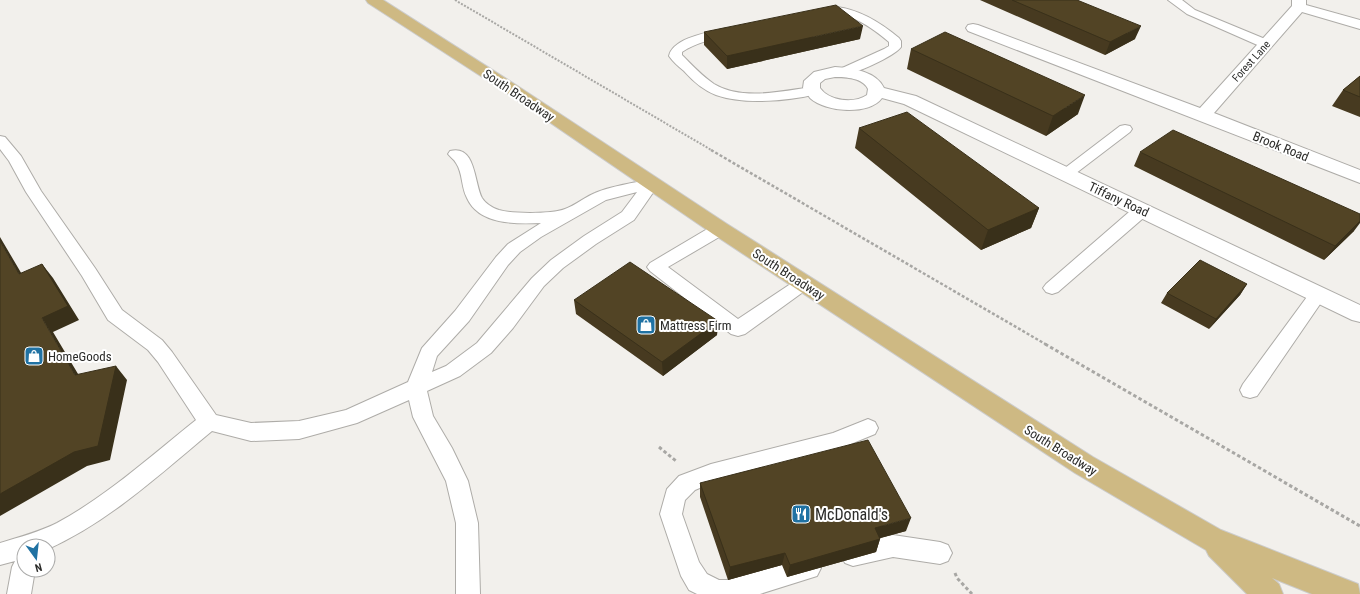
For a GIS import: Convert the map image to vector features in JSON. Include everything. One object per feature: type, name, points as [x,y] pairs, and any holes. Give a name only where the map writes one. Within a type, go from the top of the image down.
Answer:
[{"type":"main road","name":"South Broadway","points":[[373,0],[512,90],[651,184],[1084,465],[1211,539],[1347,594]]},
{"type":"main road","name":"South Broadway","points":[[1211,539],[1268,594]]},
{"type":"street","name":"Forest Lane","points":[[1203,115],[1266,44],[1299,4],[1360,25]]},
{"type":"street","name":"Brook Road","points":[[973,28],[1203,115],[1360,177]]},
{"type":"street","points":[[835,72],[845,72],[864,77],[875,86],[875,96],[871,100],[856,105],[845,105],[824,101],[812,91],[811,85],[813,80],[818,76],[835,72]]},
{"type":"street","name":"Tiffany Road","points":[[876,91],[910,100],[1360,314]]},
{"type":"lane","points":[[1174,0],[1191,12],[1266,44]]},
{"type":"lane","points":[[806,15],[837,11],[850,13],[888,34],[895,41],[895,47],[888,52],[845,72]]},
{"type":"lane","points":[[740,29],[703,38],[682,46],[676,51],[675,56],[711,87],[729,94],[754,97],[812,91]]},
{"type":"lane","points":[[1066,174],[1125,129]]},
{"type":"lane","points":[[0,140],[16,159],[34,192],[115,315],[155,345],[165,357],[209,422],[251,432],[299,430],[350,417],[453,371],[484,348],[538,282],[557,264],[590,240],[628,216],[651,184]]},
{"type":"lane","points":[[455,154],[464,162],[476,201],[486,210],[501,216],[522,218],[569,214]]},
{"type":"lane","points":[[468,594],[467,523],[457,481],[423,416],[416,388],[429,353],[462,316],[502,261],[514,248],[535,233],[601,196],[651,184]]},
{"type":"lane","points":[[1052,288],[1142,210]]},
{"type":"lane","points":[[720,229],[656,267],[738,329],[804,283]]},
{"type":"lane","points":[[1250,390],[1318,294]]},
{"type":"lane","points":[[47,538],[65,530],[104,506],[209,422]]},
{"type":"lane","points":[[868,428],[836,441],[711,473],[687,483],[674,496],[671,514],[689,568],[698,582],[717,592],[727,592],[871,550],[893,546],[940,553]]},
{"type":"lane","points":[[0,554],[16,549]]},
{"type":"lane","points":[[19,594],[22,578]]},
{"type":"path","points":[[455,0],[831,220],[1360,526]]},
{"type":"building","points":[[1012,0],[1077,0],[1141,26],[1110,42]]},
{"type":"building","points":[[836,5],[863,26],[727,56],[704,32]]},
{"type":"building","points":[[945,32],[1085,95],[1053,116],[911,49]]},
{"type":"building","points":[[1360,76],[1360,97],[1343,90]]},
{"type":"building","points":[[907,112],[1039,208],[988,230],[859,128]]},
{"type":"building","points":[[1173,130],[1360,214],[1360,221],[1335,246],[1140,152]]},
{"type":"building","name":"HomeGoods","points":[[0,241],[19,274],[42,264],[68,306],[42,318],[75,375],[116,366],[98,446],[74,452],[0,494]]},
{"type":"building","points":[[1200,260],[1247,284],[1216,319],[1167,293]]},
{"type":"building","name":"Mattress Firm","points":[[630,262],[718,321],[662,362],[574,300]]},
{"type":"building","name":"McDonald's","points":[[868,440],[911,518],[875,528],[880,539],[790,565],[785,553],[730,567],[700,483]]},
{"type":"place","name":"Mattress Firm","points":[[646,325]]},
{"type":"place","name":"HomeGoods","points":[[34,356]]},
{"type":"place","name":"McDonald's","points":[[801,514]]}]
